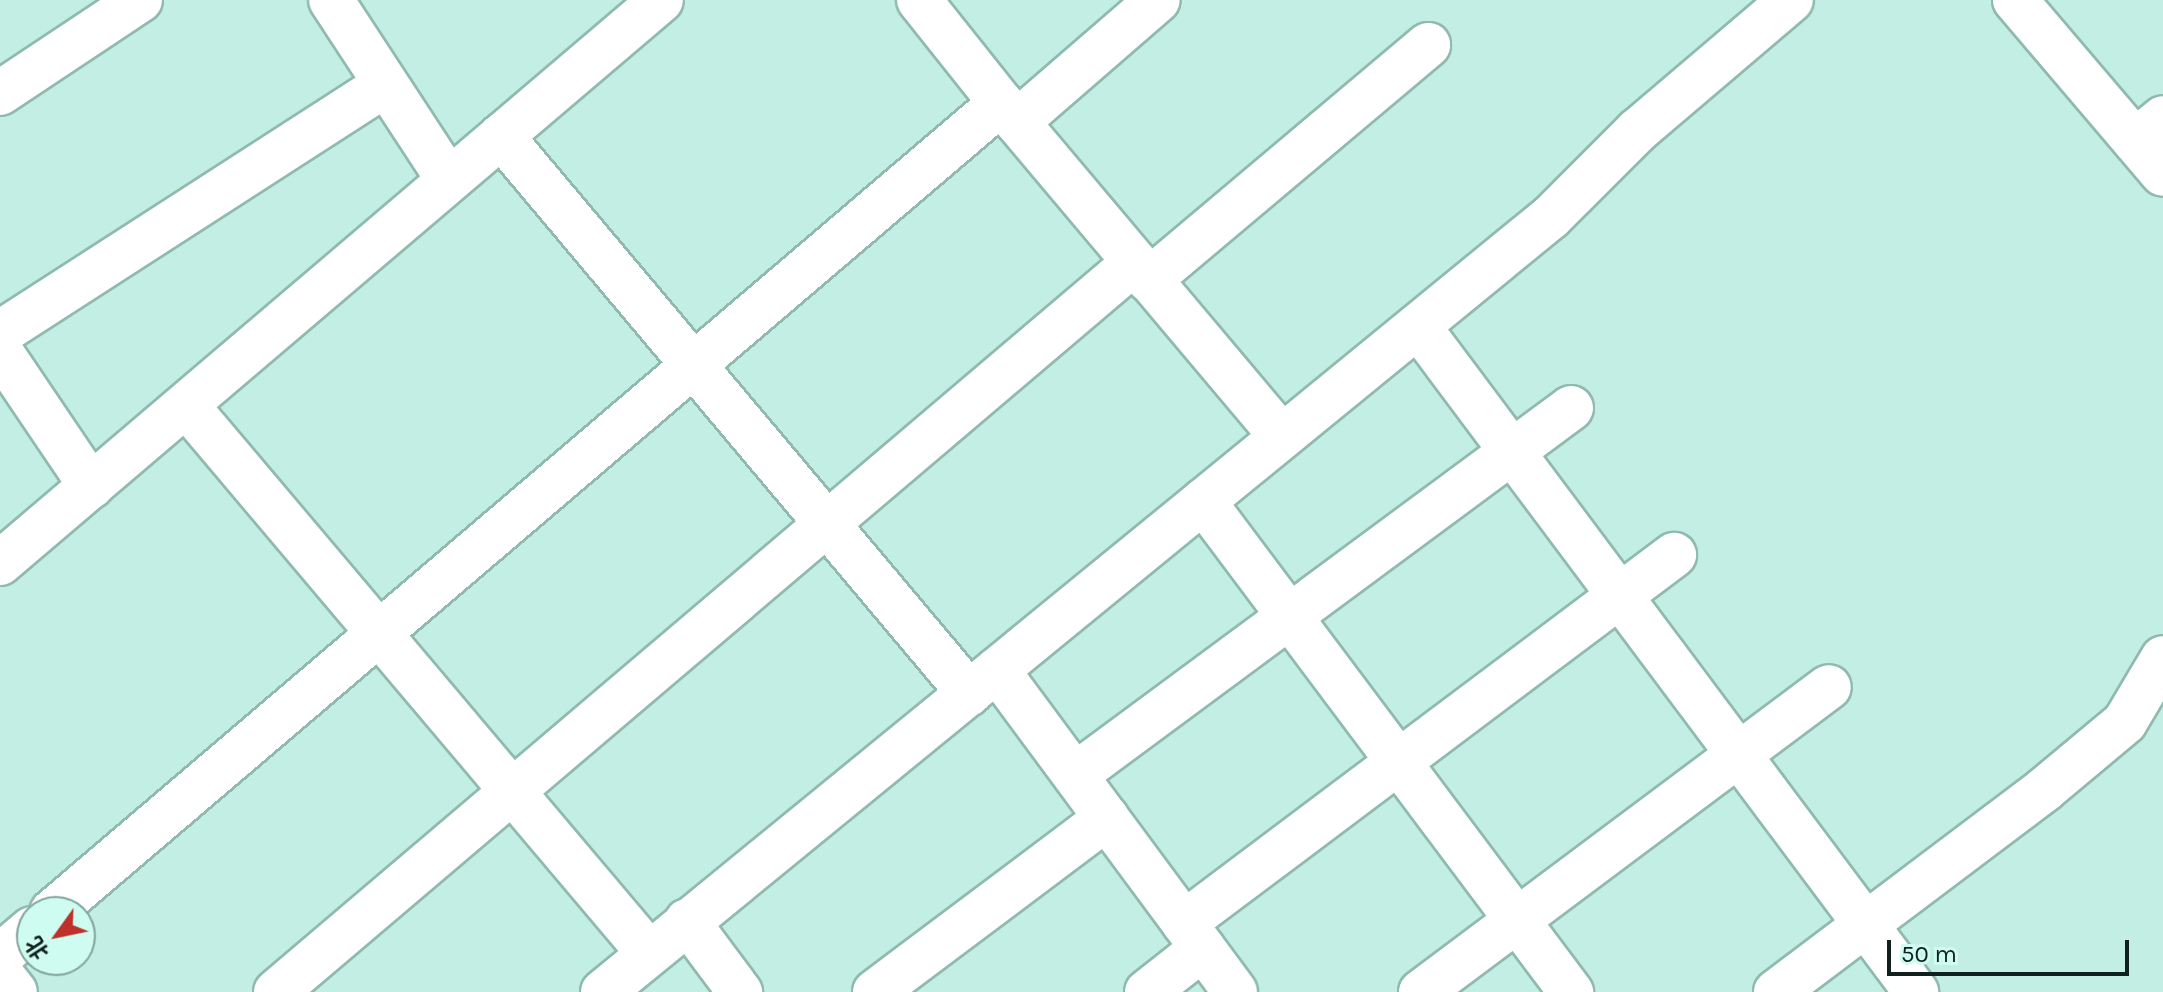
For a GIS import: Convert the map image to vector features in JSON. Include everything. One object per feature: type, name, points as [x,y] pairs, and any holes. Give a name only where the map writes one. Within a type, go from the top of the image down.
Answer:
[{"type":"street","points":[[0,93],[140,0]]},
{"type":"street","points":[[331,0],[449,180]]},
{"type":"street","points":[[0,563],[661,0]]},
{"type":"street","points":[[919,0],[1009,113],[1282,437]]},
{"type":"street","points":[[71,896],[694,365],[1009,113],[1158,0]]},
{"type":"street","points":[[603,992],[1551,217],[1637,131],[1791,0]]},
{"type":"street","points":[[2015,0],[2149,130],[2163,174]]},
{"type":"street","points":[[276,992],[827,524],[1428,45]]},
{"type":"street","points":[[0,333],[386,84]]},
{"type":"street","points":[[501,136],[827,524],[1075,775],[1235,992]]},
{"type":"street","points":[[1418,326],[1916,992]]},
{"type":"street","points":[[0,351],[91,486]]},
{"type":"street","points":[[186,405],[649,953]]},
{"type":"street","points":[[1075,775],[1571,408]]},
{"type":"street","points":[[1203,501],[1571,992]]},
{"type":"street","points":[[1147,992],[1194,936],[1399,762],[1674,555]]},
{"type":"street","points":[[1776,992],[2045,789],[2125,722],[2163,658]]},
{"type":"street","points":[[1421,992],[1829,687]]},
{"type":"street","points":[[875,992],[1107,818]]},
{"type":"street","points":[[687,921],[740,992]]},
{"type":"street","points":[[0,956],[16,942]]},
{"type":"street","points":[[0,973],[15,992]]}]
